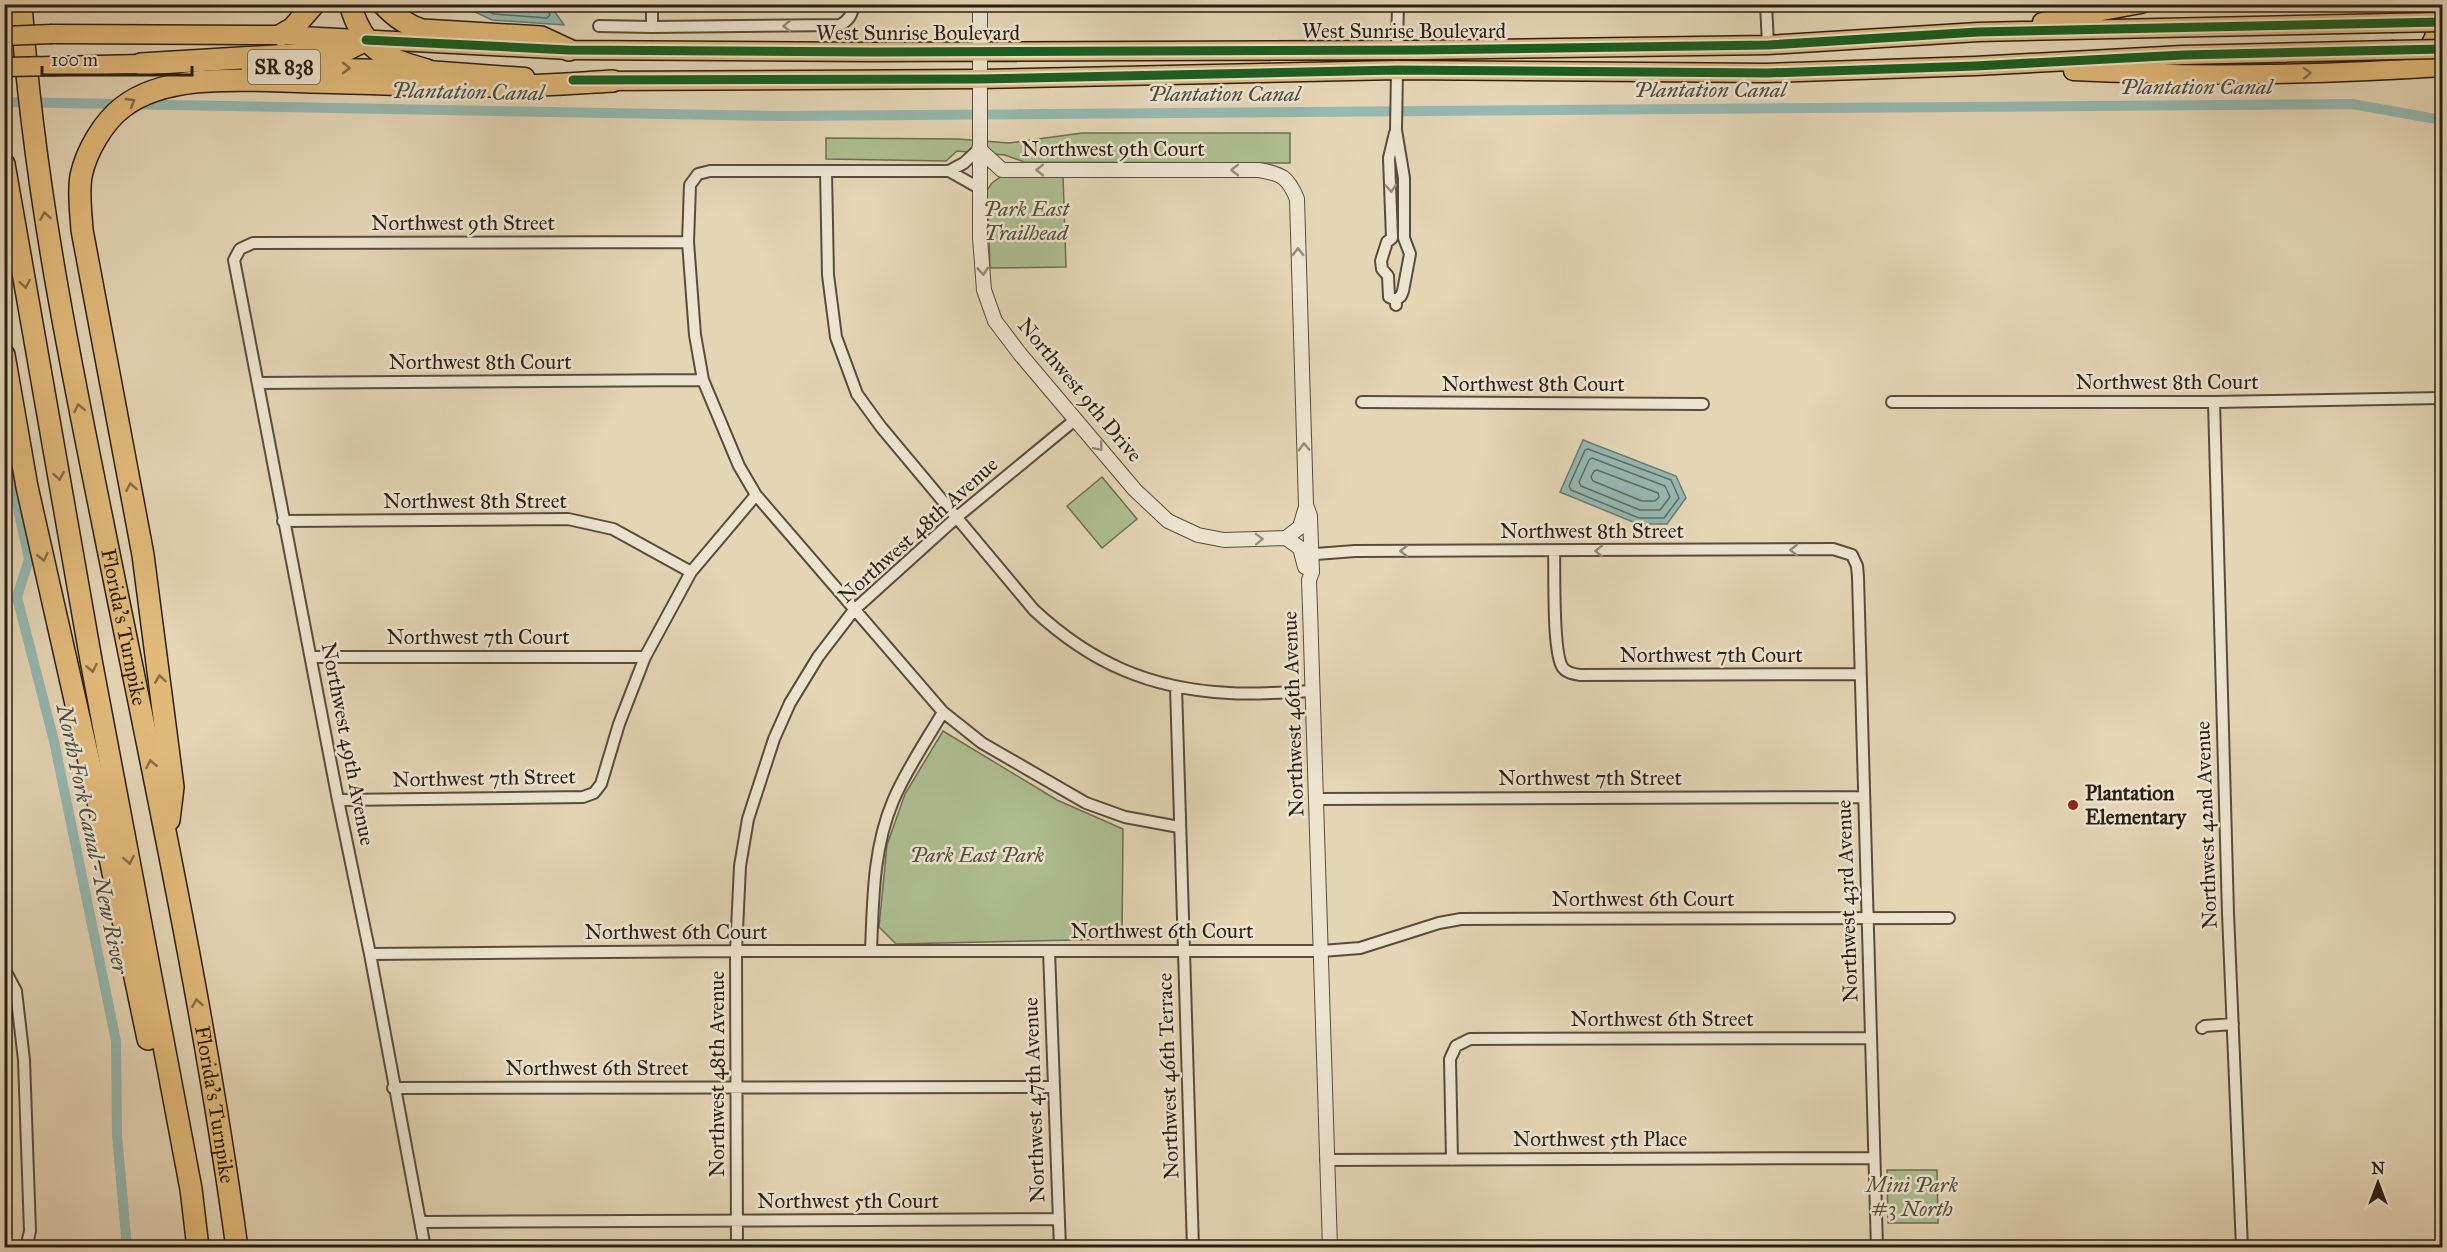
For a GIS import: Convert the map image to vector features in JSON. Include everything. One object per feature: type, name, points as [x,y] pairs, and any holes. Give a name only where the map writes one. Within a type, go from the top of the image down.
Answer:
[{"type":"highway","name":"Florida's Turnpike","points":[[21,4],[31,119],[70,363],[167,842],[223,1144],[237,1248]]},
{"type":"highway","points":[[281,35],[293,28],[314,4]]},
{"type":"highway","points":[[350,4],[353,17],[366,40],[382,55],[427,70]]},
{"type":"highway","points":[[366,40],[369,4]]},
{"type":"highway","points":[[383,4],[394,16],[409,26],[422,30],[541,38],[569,50]]},
{"type":"highway","points":[[141,64],[342,52],[366,40]]},
{"type":"highway","points":[[167,842],[173,787],[162,694],[139,533],[82,230],[81,174],[106,123],[122,107],[146,93],[188,83],[235,81],[508,86],[613,81]]},
{"type":"highway","name":"Florida's Turnpike","points":[[4,164],[93,672],[191,1189],[198,1248]]},
{"type":"highway","points":[[4,356],[27,487],[99,806],[155,1071],[175,1103]]},
{"type":"main road","points":[[1978,32],[2141,4]]},
{"type":"main road","points":[[2397,69],[2420,59],[2433,44],[2438,28],[2437,4]]},
{"type":"main road","name":"West Sunrise Boulevard","points":[[4,36],[52,34],[281,35],[569,50],[1418,50],[1768,45],[1978,32],[2442,22]]},
{"type":"main road","points":[[1725,72],[1748,61],[1768,45]]},
{"type":"main road","name":"West Sunrise Boulevard","points":[[4,67],[141,64],[427,70],[544,79],[613,81],[979,79],[1367,70],[1397,79],[1976,66],[2182,55],[2442,49]]},
{"type":"main road","points":[[1367,70],[1392,56],[1397,50]]},
{"type":"main road","points":[[1397,79],[1402,58],[1418,50]]},
{"type":"main road","points":[[1976,66],[2169,76],[2440,68]]},
{"type":"street","points":[[652,4],[652,27]]},
{"type":"street","points":[[599,26],[840,25],[845,23],[853,12],[853,4]]},
{"type":"street","points":[[979,79],[980,4]]},
{"type":"street","points":[[1397,50],[1398,4]]},
{"type":"street","points":[[1766,4],[1768,45]]},
{"type":"street","name":"Northwest 9th Drive","points":[[979,79],[979,188],[984,290],[996,321],[1020,354],[1135,490],[1168,521],[1198,535],[1224,540],[1286,538]]},
{"type":"street","points":[[1388,276],[1389,297],[1396,303],[1401,296],[1410,254],[1404,238],[1404,178],[1396,130],[1397,79]]},
{"type":"street","points":[[1396,130],[1389,158],[1392,238],[1387,242],[1380,261],[1382,270],[1388,276],[1406,277]]},
{"type":"street","points":[[979,148],[964,163],[949,171],[710,171],[698,174],[690,185],[688,242],[695,335],[703,380],[734,455],[756,495],[943,712],[982,743],[1086,803],[1125,817],[1179,827]]},
{"type":"street","name":"Northwest 9th Court","points":[[979,148],[1002,170],[1259,170],[1276,173],[1290,182],[1297,199],[1306,505]]},
{"type":"street","points":[[949,171],[979,188],[1002,170]]},
{"type":"street","points":[[826,171],[828,275],[836,337],[857,394],[881,428],[1034,610],[1061,635],[1097,658],[1139,676],[1176,687],[1232,693],[1313,691]]},
{"type":"street","name":"Northwest 9th Street","points":[[240,249],[253,243],[688,242]]},
{"type":"street","name":"Northwest 49th Avenue","points":[[240,249],[234,260],[283,521],[370,954],[393,1088],[425,1248]]},
{"type":"street","name":"Northwest 8th Court","points":[[258,383],[703,380]]},
{"type":"street","name":"Northwest 8th Court","points":[[1892,402],[2214,402],[2442,398]]},
{"type":"street","name":"Northwest 8th Court","points":[[1362,402],[1702,404]]},
{"type":"street","name":"Northwest 42nd Avenue","points":[[2214,402],[2227,890],[2242,1248]]},
{"type":"street","name":"Northwest 48th Avenue","points":[[736,1248],[736,951],[740,866],[748,819],[760,779],[790,703],[818,657],[854,610],[957,517],[1076,419]]},
{"type":"street","points":[[645,657],[691,572],[756,495]]},
{"type":"street","points":[[1306,505],[1310,516],[1307,561]]},
{"type":"street","points":[[1306,505],[1300,527],[1286,538],[1300,548],[1307,561]]},
{"type":"street","name":"Northwest 8th Street","points":[[283,521],[568,519],[613,529],[691,572]]},
{"type":"street","points":[[1310,535],[1318,548],[1332,553]]},
{"type":"street","name":"Northwest 8th Street","points":[[1307,561],[1316,554],[1332,553],[1833,549],[1852,555]]},
{"type":"street","name":"Northwest 7th Court","points":[[1554,551],[1557,653],[1564,670],[1580,675],[1860,674]]},
{"type":"street","name":"Northwest 43rd Avenue","points":[[1852,555],[1857,566],[1858,577],[1877,1248]]},
{"type":"street","name":"Northwest 46th Avenue","points":[[1307,561],[1317,799],[1330,1248]]},
{"type":"street","name":"Northwest 7th Court","points":[[312,657],[645,657]]},
{"type":"street","name":"Northwest 7th Street","points":[[338,800],[583,797],[594,793],[600,784],[619,724],[645,657]]},
{"type":"street","name":"Northwest 46th Terrace","points":[[1176,687],[1193,1248]]},
{"type":"street","points":[[871,951],[873,892],[879,849],[892,802],[943,712]]},
{"type":"street","name":"Northwest 7th Street","points":[[1317,799],[1864,797]]},
{"type":"street","name":"Northwest 6th Court","points":[[370,954],[736,951],[1322,951],[1360,948],[1439,923],[1461,919],[1949,918]]},
{"type":"street","name":"Northwest 47th Avenue","points":[[1049,951],[1060,1248]]},
{"type":"street","points":[[6,974],[16,991],[24,1060],[30,1231],[26,1248]]},
{"type":"street","points":[[2202,1028],[2233,1024]]},
{"type":"street","name":"Northwest 6th Street","points":[[1452,1160],[1450,1059],[1456,1046],[1470,1039],[1871,1038]]},
{"type":"street","name":"Northwest 6th Street","points":[[393,1088],[1054,1087]]},
{"type":"street","name":"Northwest 5th Place","points":[[1326,1160],[1874,1158]]},
{"type":"street","name":"Northwest 5th Court","points":[[420,1222],[1059,1219]]},
{"type":"green space","points":[[1082,133],[1290,133],[1290,163],[1024,162],[1005,155],[957,151],[946,161],[826,159],[826,138],[958,139],[1009,143]]},
{"type":"green space","name":"Park East Trailhead","points":[[1063,175],[1066,267],[990,268],[988,206],[980,200],[992,183],[1002,176]]},
{"type":"green space","points":[[1102,477],[1137,519],[1102,548],[1067,506]]},
{"type":"green space","name":"Park East Park","points":[[943,731],[1057,800],[1123,829],[1122,939],[896,944],[879,927],[887,845],[905,794]]},
{"type":"green space","name":"Mini Park #3 North","points":[[1887,1170],[1937,1170],[1938,1223],[1888,1223]]},
{"type":"water","points":[[460,5],[550,5],[564,25],[492,20]]},
{"type":"water","points":[[1583,440],[1676,476],[1686,498],[1667,524],[1638,524],[1560,492]]},
{"type":"waterway","name":"Plantation Canal","points":[[4,102],[776,116],[2352,104],[2442,120]]},
{"type":"waterway","name":"North Fork Canal - New River","points":[[4,445],[29,559],[17,597],[54,741],[116,1041],[117,1135],[127,1248]]},
{"type":"cycle path","points":[[366,40],[569,50],[871,52],[1418,50],[1768,45],[1978,32],[2442,22]]},
{"type":"cycle path","points":[[573,80],[979,79],[1397,70],[1767,73],[1975,66],[2183,55],[2442,49]]},
{"type":"place","name":"Plantation Elementary","points":[[2073,805]]}]
